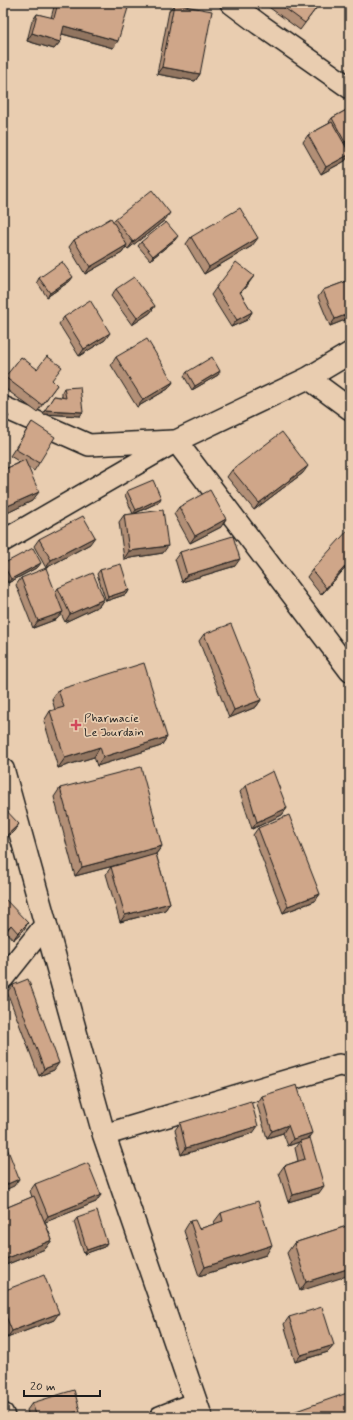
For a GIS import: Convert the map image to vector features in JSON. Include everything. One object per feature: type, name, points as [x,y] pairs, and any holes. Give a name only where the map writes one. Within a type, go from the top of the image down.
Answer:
[{"type":"main road","points":[[3,770],[104,1134],[198,1410]]},
{"type":"street","points":[[231,3],[258,24],[350,88]]},
{"type":"street","points":[[3,541],[176,441],[308,378],[350,353]]},
{"type":"street","points":[[308,378],[350,409]]},
{"type":"street","points":[[3,407],[89,445],[176,441]]},
{"type":"street","points":[[176,441],[350,671]]},
{"type":"street","points":[[3,978],[46,924]]},
{"type":"street","points":[[104,1134],[339,1065],[350,1067]]},
{"type":"street","points":[[160,1417],[198,1410]]},
{"type":"building","points":[[58,3],[109,3],[128,8],[118,41],[64,26],[60,42],[32,33],[37,14],[54,18]]},
{"type":"building","points":[[278,3],[320,3],[305,23]]},
{"type":"building","points":[[174,4],[212,11],[200,74],[162,67]]},
{"type":"building","points":[[350,108],[350,139],[345,142],[332,118]]},
{"type":"building","points":[[332,122],[350,154],[326,167],[308,135]]},
{"type":"building","points":[[152,190],[170,213],[133,242],[115,219]]},
{"type":"building","points":[[240,208],[258,238],[209,267],[191,237]]},
{"type":"building","points":[[111,218],[127,245],[90,267],[74,240]]},
{"type":"building","points":[[166,222],[178,236],[153,256],[141,242]]},
{"type":"building","points":[[62,262],[73,277],[50,293],[39,278]]},
{"type":"building","points":[[236,262],[254,276],[240,292],[252,312],[237,320],[216,288]]},
{"type":"building","points":[[134,277],[155,306],[137,318],[116,289]]},
{"type":"building","points":[[350,280],[350,313],[335,319],[323,290]]},
{"type":"building","points":[[90,300],[110,333],[84,349],[64,317]]},
{"type":"building","points":[[147,339],[173,382],[143,400],[116,357]]},
{"type":"building","points":[[47,356],[62,367],[52,380],[57,385],[42,405],[5,377],[21,357],[37,369]]},
{"type":"building","points":[[212,357],[220,371],[195,386],[187,372]]},
{"type":"building","points":[[80,387],[83,412],[45,410],[54,396],[66,398],[64,388]]},
{"type":"building","points":[[3,412],[9,416],[3,426]]},
{"type":"building","points":[[32,422],[55,437],[39,463],[15,449]]},
{"type":"building","points":[[282,432],[308,466],[259,503],[232,470]]},
{"type":"building","points":[[25,460],[39,492],[3,508],[3,470]]},
{"type":"building","points":[[153,480],[161,498],[136,510],[127,491]]},
{"type":"building","points":[[210,490],[226,519],[195,536],[179,507]]},
{"type":"building","points":[[163,510],[168,546],[129,551],[124,515]]},
{"type":"building","points":[[83,516],[95,537],[51,560],[39,539]]},
{"type":"building","points":[[350,528],[350,561],[326,588],[312,570]]},
{"type":"building","points":[[233,536],[240,559],[187,575],[180,552]]},
{"type":"building","points":[[33,548],[41,563],[11,579],[3,564]]},
{"type":"building","points":[[121,564],[129,590],[108,597],[100,570]]},
{"type":"building","points":[[46,568],[63,612],[38,621],[21,578]]},
{"type":"building","points":[[93,573],[104,599],[70,614],[58,588]]},
{"type":"building","points":[[231,624],[261,700],[234,710],[204,634]]},
{"type":"building","points":[[144,663],[167,737],[103,757],[100,747],[65,758],[50,711],[64,707],[58,690]]},
{"type":"building","points":[[141,767],[162,846],[82,867],[60,788]]},
{"type":"building","points":[[273,771],[287,808],[257,822],[246,785]]},
{"type":"building","points":[[3,807],[19,824],[3,839]]},
{"type":"building","points":[[289,815],[320,894],[288,906],[258,828]]},
{"type":"building","points":[[156,854],[170,903],[125,915],[111,867]]},
{"type":"building","points":[[3,897],[28,923],[18,933],[11,925],[3,933]]},
{"type":"building","points":[[28,979],[59,1063],[44,1069],[13,985]]},
{"type":"building","points":[[297,1085],[312,1133],[293,1139],[288,1125],[272,1131],[262,1096]]},
{"type":"building","points":[[251,1101],[258,1126],[186,1148],[180,1123]]},
{"type":"building","points":[[310,1138],[324,1186],[293,1195],[284,1166],[305,1159],[300,1141]]},
{"type":"building","points":[[6,1145],[19,1179],[3,1186],[3,1146]]},
{"type":"building","points":[[88,1163],[101,1195],[48,1216],[35,1184]]},
{"type":"building","points":[[34,1196],[52,1240],[3,1260],[3,1209]]},
{"type":"building","points":[[258,1201],[272,1245],[205,1267],[190,1221],[195,1220],[199,1229],[223,1221],[221,1213]]},
{"type":"building","points":[[97,1211],[107,1243],[87,1250],[77,1218]]},
{"type":"building","points":[[350,1225],[350,1268],[306,1282],[294,1243]]},
{"type":"building","points":[[44,1275],[59,1313],[12,1331],[3,1309],[3,1291]]},
{"type":"building","points":[[322,1307],[334,1345],[301,1355],[289,1317]]},
{"type":"building","points":[[74,1390],[80,1411],[61,1417],[37,1417],[32,1403]]},
{"type":"building","points":[[350,1392],[350,1417],[279,1417]]},
{"type":"place","name":"Pharmacie Le Jourdain","points":[[76,725]]}]
